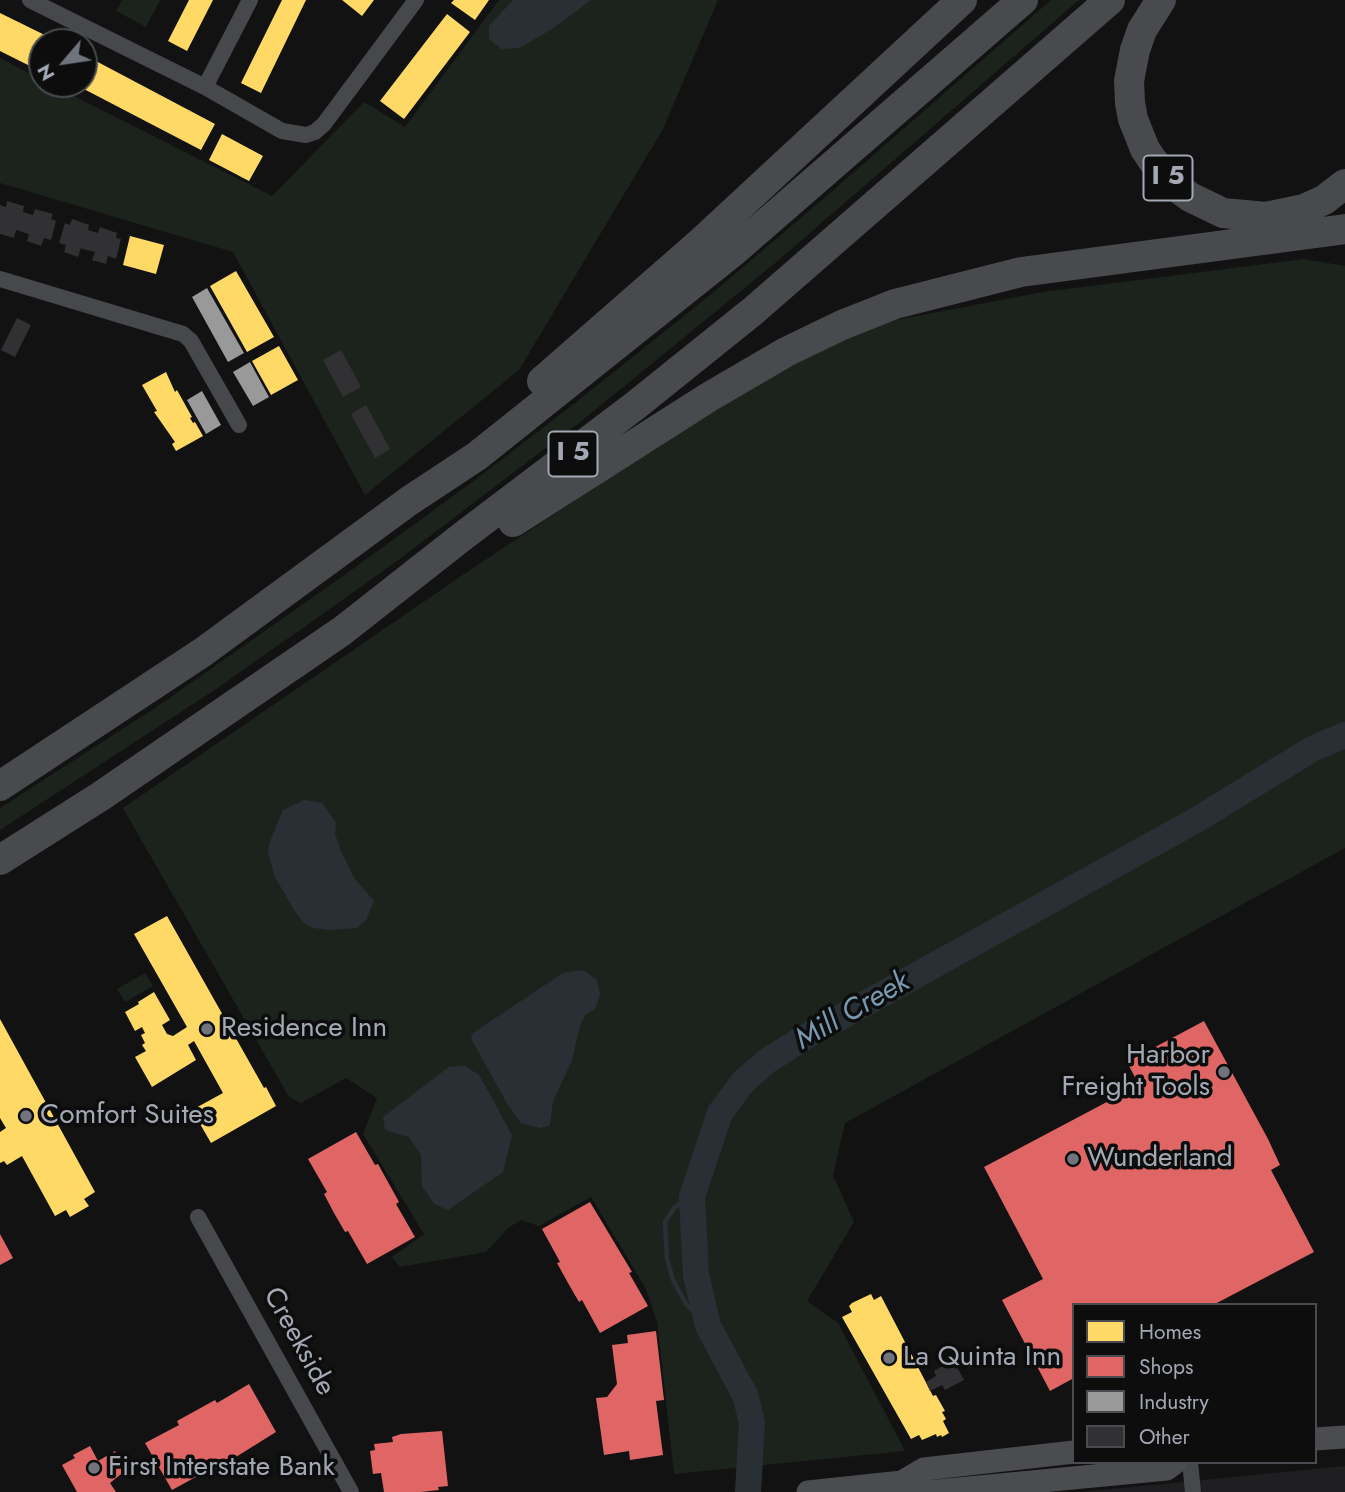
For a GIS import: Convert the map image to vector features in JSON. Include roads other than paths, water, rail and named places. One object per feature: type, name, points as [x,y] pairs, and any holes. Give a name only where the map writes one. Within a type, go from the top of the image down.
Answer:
[{"type":"highway","name":"I 5","points":[[409,501],[465,444],[563,364],[701,242],[962,0]]},
{"type":"highway","name":"I 5","points":[[0,786],[204,652],[409,501],[477,456],[670,304],[1023,0]]},
{"type":"highway","name":"I 5","points":[[0,860],[101,796],[342,631],[636,405],[753,310],[1110,0]]},
{"type":"highway","name":"I 5","points":[[1161,0],[1142,30],[1135,50],[1130,74],[1130,103],[1133,119],[1145,149],[1174,185],[1190,197],[1223,213],[1266,217],[1304,209],[1324,200],[1345,184]]},
{"type":"highway","points":[[342,631],[709,397],[786,352],[842,324],[895,304],[1021,272],[1345,229]]},
{"type":"highway","points":[[1021,272],[1063,278],[1311,246],[1345,249]]},
{"type":"main road","points":[[1317,1439],[1345,1437]]},
{"type":"main road","points":[[809,1492],[902,1482],[924,1469],[1072,1452]]},
{"type":"main road","points":[[902,1482],[927,1492],[1167,1469],[1173,1464]]},
{"type":"street","points":[[30,0],[205,87],[282,131],[306,135],[324,124],[416,0]]},
{"type":"street","points":[[205,87],[250,0]]},
{"type":"street","points":[[0,279],[183,334],[191,341],[239,425]]},
{"type":"street","name":"Creekside","points":[[198,1217],[351,1492]]},
{"type":"street","points":[[1190,1464],[1193,1492]]},
{"type":"waterway","name":"Mill Creek","points":[[748,1492],[752,1422],[745,1395],[708,1326],[696,1275],[692,1197],[720,1113],[743,1082],[767,1061],[805,1037],[1198,819],[1312,749],[1345,735]]},
{"type":"waterway","points":[[692,1197],[675,1207],[665,1222],[667,1259],[673,1280],[686,1304],[708,1326]]},
{"type":"place","name":"Residence Inn","points":[[207,1029]]},
{"type":"place","name":"Harbor Freight Tools","points":[[1224,1072]]},
{"type":"place","name":"Comfort Suites","points":[[26,1116]]},
{"type":"place","name":"Wunderland","points":[[1073,1159]]},
{"type":"place","name":"La Quinta Inn","points":[[889,1358]]},
{"type":"place","name":"First Interstate Bank","points":[[94,1468]]}]
